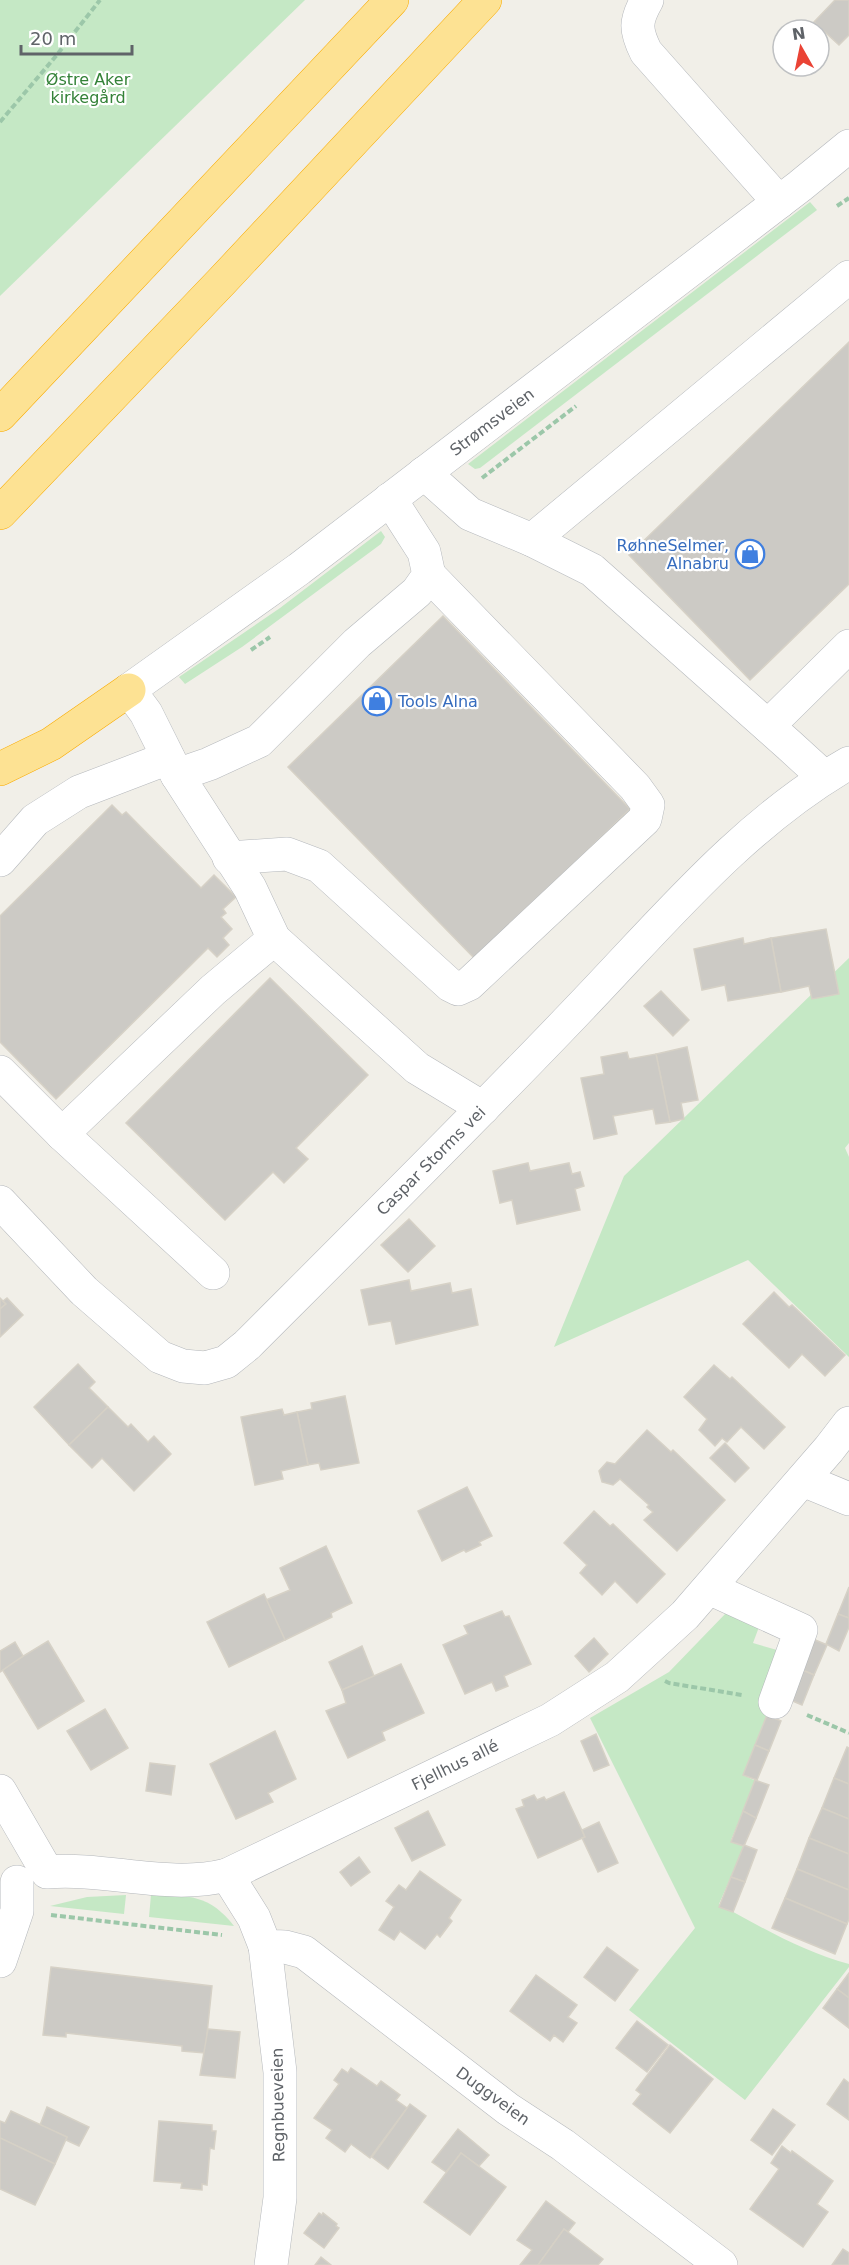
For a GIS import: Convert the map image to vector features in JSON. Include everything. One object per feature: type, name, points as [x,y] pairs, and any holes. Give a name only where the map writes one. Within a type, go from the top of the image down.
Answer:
[{"type":"highway","points":[[0,415],[392,0]]},
{"type":"highway","points":[[0,513],[223,280],[485,0]]},
{"type":"highway","points":[[0,769],[51,744],[129,690]]},
{"type":"street","points":[[647,0],[637,22],[639,38],[646,52],[779,202]]},
{"type":"street","name":"Strømsveien","points":[[129,690],[232,619],[390,500],[849,146]]},
{"type":"street","points":[[532,540],[849,277]]},
{"type":"street","points":[[424,473],[470,514],[532,540],[592,570],[768,726],[836,770]]},
{"type":"street","points":[[229,858],[287,854],[319,866],[450,985],[458,989],[469,984],[645,819],[648,805],[635,787],[429,575],[424,552],[390,500]]},
{"type":"street","points":[[0,860],[35,820],[79,792],[172,767],[209,764],[259,741],[357,643],[417,592],[429,575]]},
{"type":"street","points":[[768,726],[849,646]]},
{"type":"street","points":[[129,690],[146,713],[172,767],[250,888],[274,939],[417,1068],[483,1108]]},
{"type":"street","name":"Caspar Storms vei","points":[[0,1202],[84,1290],[160,1357],[183,1366],[205,1368],[226,1362],[247,1345],[483,1108],[664,916],[754,830],[836,770]]},
{"type":"street","points":[[62,1134],[213,990],[274,939]]},
{"type":"street","points":[[0,1072],[62,1134],[213,1273]]},
{"type":"street","name":"Fjellhus allé","points":[[20,1888],[73,1870],[139,1878],[184,1880],[207,1880],[227,1875],[550,1720],[617,1677],[685,1615],[803,1480],[849,1423]]},
{"type":"street","points":[[803,1480],[849,1499]]},
{"type":"street","points":[[709,1588],[801,1630],[775,1702]]},
{"type":"street","points":[[0,1791],[20,1888],[0,1961]]},
{"type":"street","points":[[227,1875],[244,1900],[264,1942]]},
{"type":"street","name":"Regnbueveien","points":[[264,1942],[280,2072],[280,2198],[271,2265]]},
{"type":"street","name":"Duggveien","points":[[264,1942],[304,1952],[508,2109],[563,2145],[721,2265]]},
{"type":"path","points":[[0,122],[100,0]]},
{"type":"path","points":[[20,1888],[264,1942]]},
{"type":"green space","name":"Østre Aker kirkegård","points":[[0,0],[305,0],[0,296]]},
{"type":"green space","points":[[810,202],[817,210],[480,468],[475,469],[468,464]]},
{"type":"green space","points":[[381,531],[385,537],[381,544],[242,647],[185,684],[179,677],[280,608]]},
{"type":"green space","points":[[849,958],[849,1143],[845,1148],[849,1157],[849,1357],[748,1260],[554,1347],[624,1176]]},
{"type":"green space","points":[[727,1612],[759,1627],[753,1643],[777,1650],[768,1714],[745,1776],[756,1781],[731,1840],[744,1847],[719,1904],[799,1946],[849,1964],[849,1967],[745,2100],[629,2010],[695,1928],[590,1718],[669,1672]]},
{"type":"green space","points":[[126,1895],[124,1914],[50,1906],[87,1897]]},
{"type":"green space","points":[[151,1895],[177,1895],[198,1899],[216,1908],[234,1926],[149,1917]]},
{"type":"building","points":[[835,0],[849,0],[849,35],[839,45],[831,38],[831,18],[818,18]]},
{"type":"building","points":[[849,342],[849,584],[750,680],[629,555]]},
{"type":"building","points":[[443,616],[630,809],[475,959],[288,767]]},
{"type":"building","points":[[112,805],[122,815],[126,812],[201,888],[214,875],[236,897],[223,909],[226,913],[221,917],[232,929],[223,938],[229,945],[217,957],[208,948],[56,1099],[0,1042],[0,916]]},
{"type":"building","points":[[826,929],[839,994],[812,999],[809,986],[781,992],[771,938]]},
{"type":"building","points":[[743,938],[744,944],[771,938],[781,992],[728,1001],[725,985],[702,990],[694,949]]},
{"type":"building","points":[[270,978],[368,1075],[296,1148],[308,1159],[284,1183],[273,1172],[225,1220],[126,1123]]},
{"type":"building","points":[[661,991],[689,1020],[673,1036],[644,1006]]},
{"type":"building","points":[[687,1047],[698,1100],[681,1103],[684,1119],[670,1122],[656,1054]]},
{"type":"building","points":[[627,1052],[629,1059],[656,1054],[670,1122],[656,1124],[653,1109],[613,1116],[617,1134],[594,1139],[581,1078],[604,1074],[601,1057]]},
{"type":"building","points":[[528,1163],[530,1171],[569,1163],[572,1174],[580,1172],[584,1186],[575,1189],[580,1210],[517,1224],[512,1200],[500,1203],[493,1171]]},
{"type":"building","points":[[409,1219],[435,1246],[408,1272],[381,1245]]},
{"type":"building","points":[[409,1280],[411,1291],[450,1283],[452,1293],[471,1289],[478,1325],[396,1344],[391,1321],[369,1325],[361,1290]]},
{"type":"building","points":[[774,1292],[789,1307],[792,1305],[845,1355],[825,1376],[802,1354],[789,1368],[743,1324]]},
{"type":"building","points":[[0,1298],[6,1304],[0,1309]]},
{"type":"building","points":[[7,1298],[23,1315],[0,1337],[0,1309],[6,1304],[3,1301]]},
{"type":"building","points":[[78,1364],[95,1382],[89,1388],[108,1407],[69,1445],[34,1407]]},
{"type":"building","points":[[714,1365],[730,1379],[732,1377],[785,1427],[764,1449],[741,1427],[727,1442],[722,1438],[715,1446],[699,1430],[707,1419],[684,1397]]},
{"type":"building","points":[[345,1396],[359,1463],[321,1470],[319,1463],[308,1465],[297,1412],[312,1409],[311,1403]]},
{"type":"building","points":[[108,1407],[128,1427],[131,1424],[148,1442],[154,1436],[171,1454],[134,1491],[102,1458],[92,1468],[69,1445]]},
{"type":"building","points":[[282,1409],[284,1415],[297,1412],[308,1465],[281,1471],[283,1479],[255,1485],[241,1417]]},
{"type":"building","points":[[647,1430],[671,1452],[673,1450],[725,1500],[677,1551],[644,1520],[653,1512],[647,1507],[649,1505],[620,1479],[613,1485],[602,1482],[599,1471],[607,1462],[615,1464]]},
{"type":"building","points":[[725,1443],[749,1468],[735,1482],[710,1458]]},
{"type":"building","points":[[467,1487],[492,1536],[479,1542],[481,1545],[466,1552],[464,1550],[442,1561],[418,1511]]},
{"type":"building","points":[[594,1511],[610,1526],[613,1524],[665,1574],[637,1603],[615,1581],[602,1595],[580,1573],[587,1565],[564,1543]]},
{"type":"building","points":[[326,1546],[352,1603],[331,1613],[332,1617],[285,1640],[266,1600],[290,1590],[280,1568]]},
{"type":"building","points":[[849,1587],[849,1618],[838,1614]]},
{"type":"building","points":[[264,1594],[285,1640],[229,1667],[207,1622]]},
{"type":"building","points":[[502,1611],[505,1617],[509,1616],[531,1664],[504,1676],[508,1686],[496,1691],[492,1682],[465,1694],[443,1645],[468,1634],[464,1626]]},
{"type":"building","points":[[838,1614],[849,1618],[849,1627],[839,1651],[826,1644]]},
{"type":"building","points":[[594,1638],[608,1654],[589,1672],[575,1656]]},
{"type":"building","points":[[813,1639],[827,1645],[814,1675],[800,1669]]},
{"type":"building","points":[[48,1641],[84,1701],[38,1729],[2,1669]]},
{"type":"building","points":[[15,1642],[23,1656],[0,1672],[0,1651]]},
{"type":"building","points":[[362,1646],[374,1676],[342,1690],[329,1662]]},
{"type":"building","points":[[401,1664],[424,1713],[382,1732],[385,1740],[348,1758],[326,1711],[346,1703],[342,1690]]},
{"type":"building","points":[[800,1669],[814,1675],[802,1705],[788,1699]]},
{"type":"building","points":[[105,1709],[128,1748],[91,1770],[67,1731]]},
{"type":"building","points":[[767,1715],[781,1721],[769,1751],[755,1745]]},
{"type":"building","points":[[275,1731],[296,1779],[268,1793],[273,1802],[236,1819],[210,1764]]},
{"type":"building","points":[[596,1734],[609,1765],[594,1771],[581,1741]]},
{"type":"building","points":[[755,1745],[769,1751],[757,1780],[743,1775]]},
{"type":"building","points":[[847,1747],[849,1748],[849,1784],[834,1778]]},
{"type":"building","points":[[150,1763],[175,1766],[171,1795],[146,1791]]},
{"type":"building","points":[[834,1778],[849,1784],[849,1819],[822,1808]]},
{"type":"building","points":[[755,1780],[769,1785],[756,1818],[743,1811]]},
{"type":"building","points":[[564,1792],[585,1837],[538,1858],[516,1809],[524,1806],[522,1800],[534,1795],[537,1800],[544,1797],[546,1800]]},
{"type":"building","points":[[822,1808],[849,1819],[849,1854],[809,1838]]},
{"type":"building","points":[[428,1811],[445,1845],[412,1861],[395,1828]]},
{"type":"building","points":[[743,1811],[756,1818],[744,1846],[731,1842]]},
{"type":"building","points":[[599,1822],[618,1863],[598,1872],[582,1838],[585,1837],[582,1830]]},
{"type":"building","points":[[809,1838],[849,1854],[849,1890],[797,1869]]},
{"type":"building","points":[[744,1845],[757,1850],[745,1882],[731,1877]]},
{"type":"building","points":[[359,1857],[370,1872],[351,1886],[340,1872]]},
{"type":"building","points":[[797,1869],[849,1890],[847,1924],[785,1898]]},
{"type":"building","points":[[420,1871],[461,1900],[449,1918],[452,1921],[440,1937],[437,1934],[425,1949],[400,1931],[394,1940],[379,1930],[394,1907],[386,1901],[399,1885],[406,1890]]},
{"type":"building","points":[[731,1877],[745,1882],[733,1912],[719,1907]]},
{"type":"building","points":[[785,1898],[847,1924],[835,1954],[772,1928]]},
{"type":"building","points":[[607,1947],[638,1970],[615,2001],[584,1977]]},
{"type":"building","points":[[51,1967],[212,1986],[205,2053],[182,2051],[182,2046],[66,2033],[66,2037],[43,2035]]},
{"type":"building","points":[[849,1973],[849,1998],[837,1989]]},
{"type":"building","points":[[536,1975],[577,2005],[568,2017],[577,2023],[563,2042],[554,2035],[550,2041],[510,2011]]},
{"type":"building","points":[[837,1989],[849,1998],[849,2028],[823,2008]]},
{"type":"building","points":[[637,2021],[668,2045],[647,2072],[616,2048]]},
{"type":"building","points":[[208,2029],[240,2032],[235,2078],[200,2075]]},
{"type":"building","points":[[670,2045],[713,2079],[670,2133],[633,2104],[641,2094],[636,2090]]},
{"type":"building","points":[[351,2068],[377,2086],[381,2081],[400,2095],[396,2100],[407,2108],[370,2158],[351,2144],[345,2152],[326,2138],[332,2130],[314,2118],[339,2084],[334,2080],[342,2069],[348,2073]]},
{"type":"building","points":[[844,2079],[849,2083],[849,2120],[827,2104]]},
{"type":"building","points":[[410,2104],[426,2116],[388,2169],[372,2157]]},
{"type":"building","points":[[47,2107],[89,2127],[79,2146],[66,2140],[67,2137],[40,2125]]},
{"type":"building","points":[[773,2109],[795,2125],[772,2155],[751,2140]]},
{"type":"building","points":[[11,2111],[67,2137],[55,2164],[0,2138],[0,2121],[5,2123]]},
{"type":"building","points":[[159,2121],[212,2125],[212,2131],[216,2131],[214,2149],[210,2148],[207,2185],[202,2184],[202,2190],[181,2188],[182,2183],[154,2181]]},
{"type":"building","points":[[458,2129],[489,2155],[479,2166],[461,2153],[446,2172],[432,2162]]},
{"type":"building","points":[[0,2138],[55,2164],[35,2205],[0,2189]]},
{"type":"building","points":[[782,2146],[833,2181],[817,2204],[828,2212],[803,2247],[750,2209],[779,2169],[771,2163]]},
{"type":"building","points":[[461,2153],[506,2187],[470,2235],[424,2202]]},
{"type":"building","points":[[546,2201],[575,2223],[568,2232],[564,2229],[538,2265],[520,2265],[532,2250],[517,2240]]},
{"type":"building","points":[[319,2213],[322,2215],[323,2213],[339,2228],[324,2248],[304,2233]]},
{"type":"building","points":[[564,2229],[603,2259],[598,2265],[538,2265]]},
{"type":"building","points":[[843,2249],[849,2253],[849,2265],[832,2265]]},
{"type":"building","points":[[321,2257],[331,2265],[315,2265]]},
{"type":"place","name":"RøhneSelmer, Alnabru","points":[[750,554]]},
{"type":"place","name":"Tools Alna","points":[[377,701]]}]
